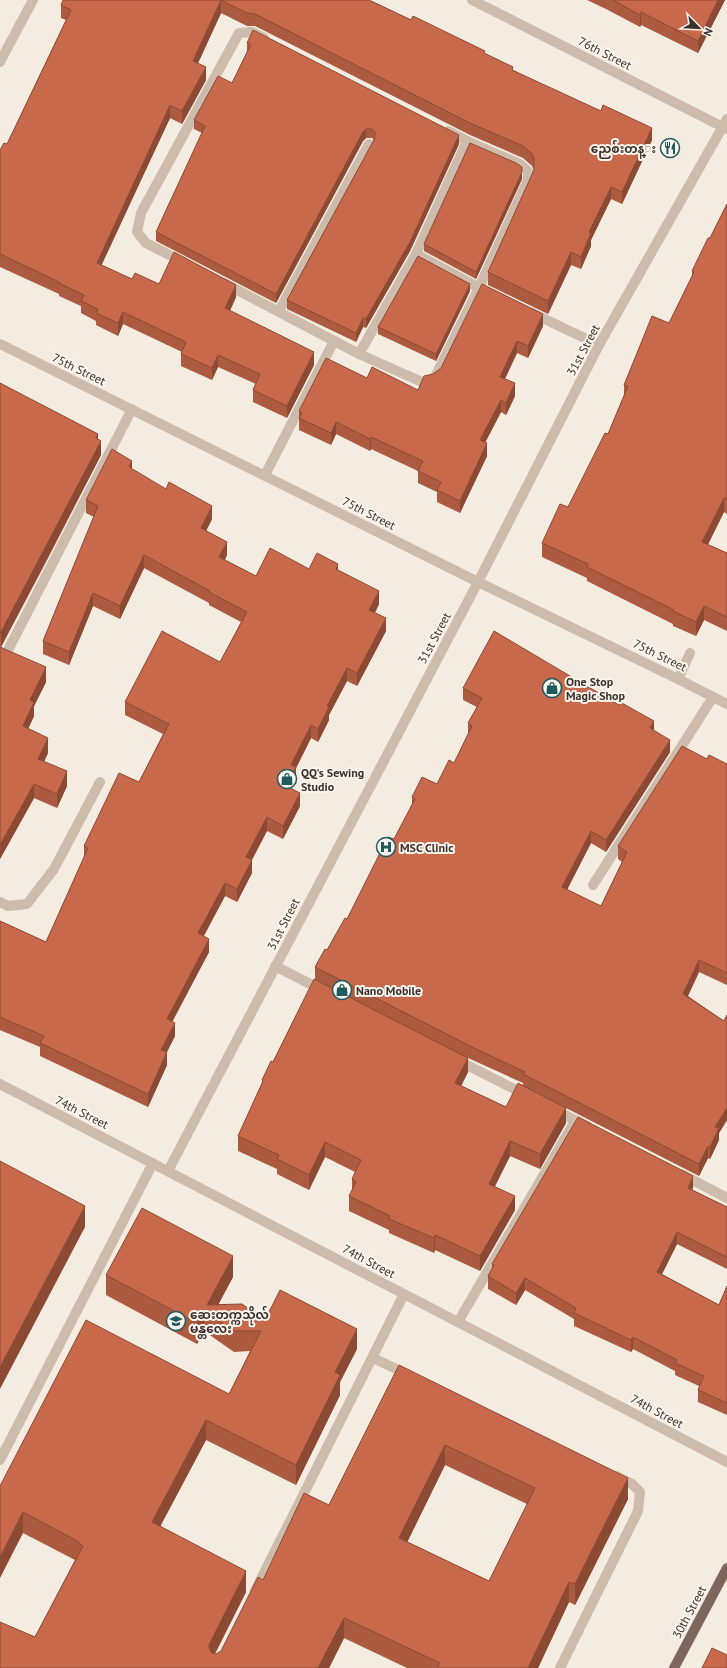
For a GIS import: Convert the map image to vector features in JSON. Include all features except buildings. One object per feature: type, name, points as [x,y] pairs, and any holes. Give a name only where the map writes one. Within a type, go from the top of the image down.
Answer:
[{"type":"main road","name":"30th Street","points":[[674,1668],[727,1568]]},
{"type":"street","points":[[0,62],[33,0]]},
{"type":"street","name":"76th Street","points":[[472,0],[726,124]]},
{"type":"street","points":[[195,268],[146,243],[137,232],[141,214],[239,33],[252,32],[273,43]]},
{"type":"street","name":"31st Street","points":[[168,1171],[478,582],[599,345],[726,124]]},
{"type":"street","points":[[216,279],[359,354],[422,382],[429,381],[435,377],[479,288],[528,180],[528,171],[520,164],[467,141],[442,128]]},
{"type":"street","points":[[359,354],[416,254],[467,141]]},
{"type":"street","points":[[279,311],[369,144]]},
{"type":"street","points":[[416,254],[493,295]]},
{"type":"street","points":[[521,308],[599,345]]},
{"type":"street","points":[[265,475],[334,341]]},
{"type":"street","name":"75th Street","points":[[0,344],[727,704]]},
{"type":"street","points":[[17,662],[3,655],[132,409]]},
{"type":"street","points":[[678,679],[690,653]]},
{"type":"street","points":[[593,885],[713,697]]},
{"type":"street","points":[[0,902],[8,906],[27,904],[54,869],[100,782]]},
{"type":"street","points":[[276,966],[331,995]]},
{"type":"street","points":[[450,1056],[533,1099]]},
{"type":"street","name":"74th Street","points":[[0,1084],[727,1462]]},
{"type":"street","points":[[547,1106],[596,1131]]},
{"type":"street","points":[[458,1322],[575,1120]]},
{"type":"street","points":[[0,1460],[152,1163]]},
{"type":"street","points":[[672,1170],[727,1198]]},
{"type":"street","points":[[251,1597],[404,1294]]},
{"type":"street","points":[[373,1358],[415,1378]]},
{"type":"street","points":[[560,1668],[638,1511],[640,1492],[632,1484],[605,1471]]},
{"type":"place","name":"ညေစ်းတန္း","points":[[670,148]]},
{"type":"place","name":"One Stop Magic Shop","points":[[552,688]]},
{"type":"place","name":"QQ's Sewing Studio","points":[[287,779]]},
{"type":"place","name":"MSC Clinic","points":[[386,847]]},
{"type":"place","name":"Nano Mobile","points":[[342,990]]},
{"type":"place","name":"ဆေးတက္ကသိုလ် မန္တလေး","points":[[176,1321]]}]
